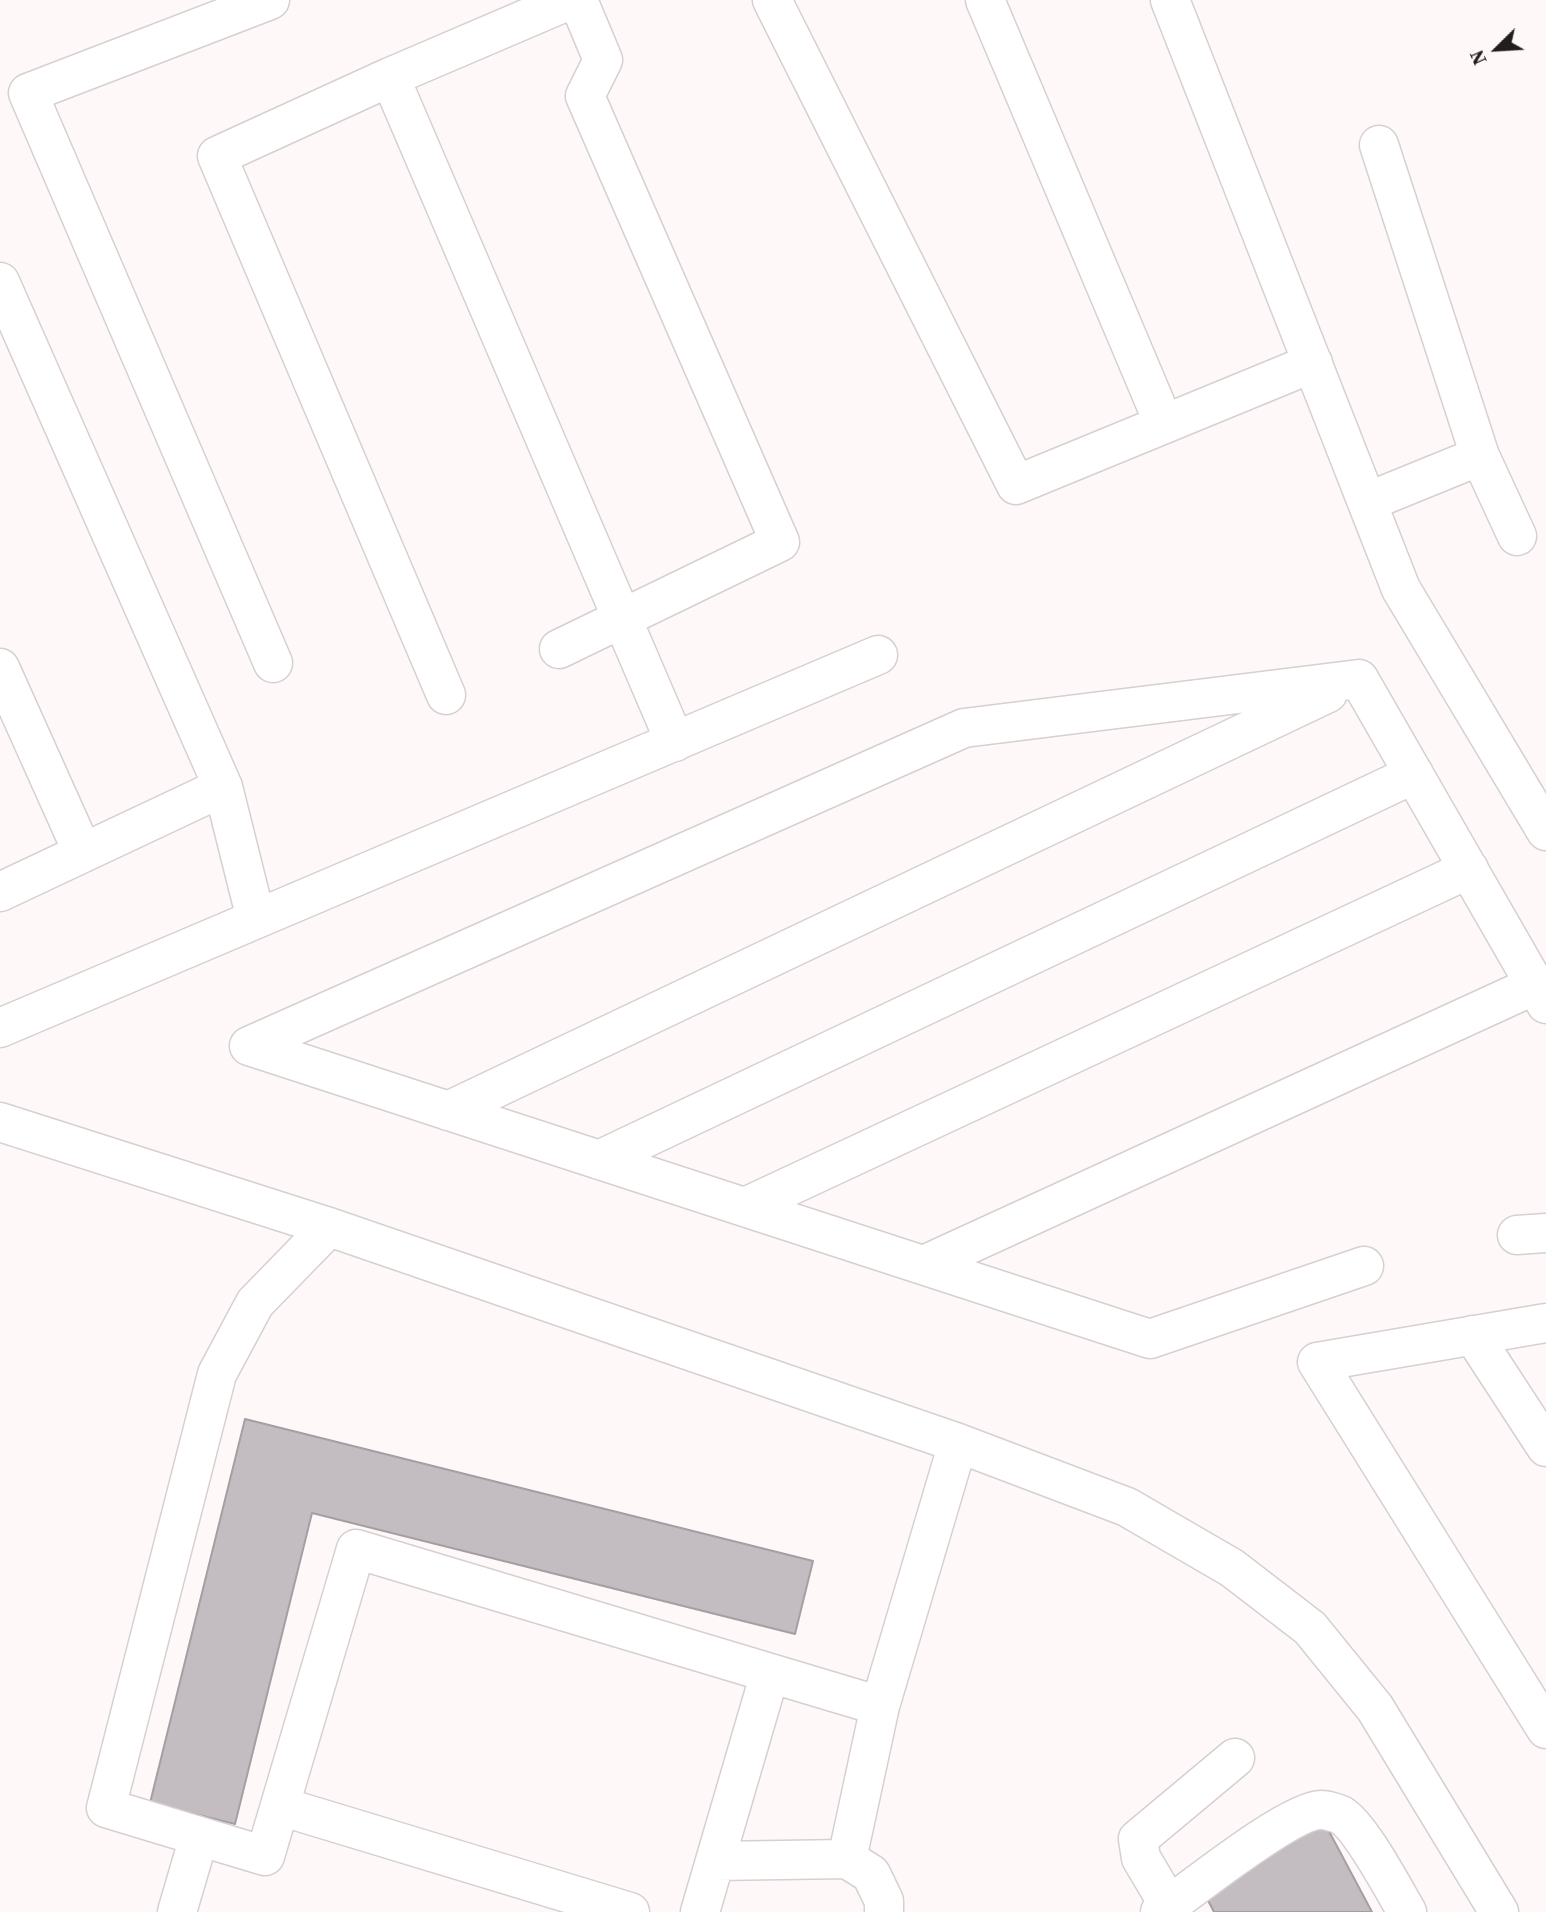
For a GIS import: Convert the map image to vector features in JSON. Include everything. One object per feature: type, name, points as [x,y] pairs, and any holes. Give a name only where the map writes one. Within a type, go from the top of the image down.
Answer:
[{"type":"street","points":[[270,0],[28,93],[272,663]]},
{"type":"street","points":[[446,695],[216,156],[390,77],[570,0]]},
{"type":"street","points":[[559,649],[780,542],[585,96],[603,60],[578,0]]},
{"type":"street","points":[[772,0],[1016,485],[1313,363]]},
{"type":"street","points":[[985,0],[1164,424]]},
{"type":"street","points":[[1170,0],[1401,589],[1546,831]]},
{"type":"street","points":[[390,77],[675,741]]},
{"type":"street","points":[[1379,145],[1480,456],[1517,536]]},
{"type":"street","points":[[0,282],[223,787],[256,919]]},
{"type":"street","points":[[1367,502],[1480,456]]},
{"type":"street","points":[[0,1028],[878,654]]},
{"type":"street","points":[[0,668],[83,853]]},
{"type":"street","points":[[923,1265],[1540,995],[1359,679]]},
{"type":"street","points":[[1359,679],[964,728],[249,1046],[1150,1339],[1364,1266]]},
{"type":"street","points":[[448,1111],[1359,679]]},
{"type":"street","points":[[600,1160],[1414,774]]},
{"type":"street","points":[[0,891],[223,787]]},
{"type":"street","points":[[744,1207],[1469,869]]},
{"type":"street","points":[[0,1122],[329,1227],[958,1443],[1127,1507],[1232,1568],[1310,1628],[1376,1708],[1499,1912]]},
{"type":"street","points":[[329,1227],[256,1303],[217,1374],[106,1808],[265,1856],[356,1549],[880,1706]]},
{"type":"street","points":[[1546,1324],[1317,1362],[1546,1729]]},
{"type":"street","points":[[1474,1335],[1546,1447]]},
{"type":"street","points":[[847,1859],[880,1706],[958,1443]]},
{"type":"street","points":[[700,1912],[770,1673]]},
{"type":"street","points":[[1235,1758],[1138,1839],[1140,1858],[1167,1910],[1226,1863],[1298,1816],[1321,1810],[1342,1816],[1366,1843],[1408,1912]]},
{"type":"street","points":[[280,1806],[630,1912]]},
{"type":"street","points":[[177,1912],[199,1837]]},
{"type":"street","points":[[715,1861],[847,1859],[871,1874],[884,1901],[884,1912]]},
{"type":"building","points":[[245,1419],[813,1561],[795,1634],[312,1513],[235,1824],[150,1803]]},
{"type":"building","points":[[1323,1820],[1372,1912],[1214,1912],[1200,1885]]}]
